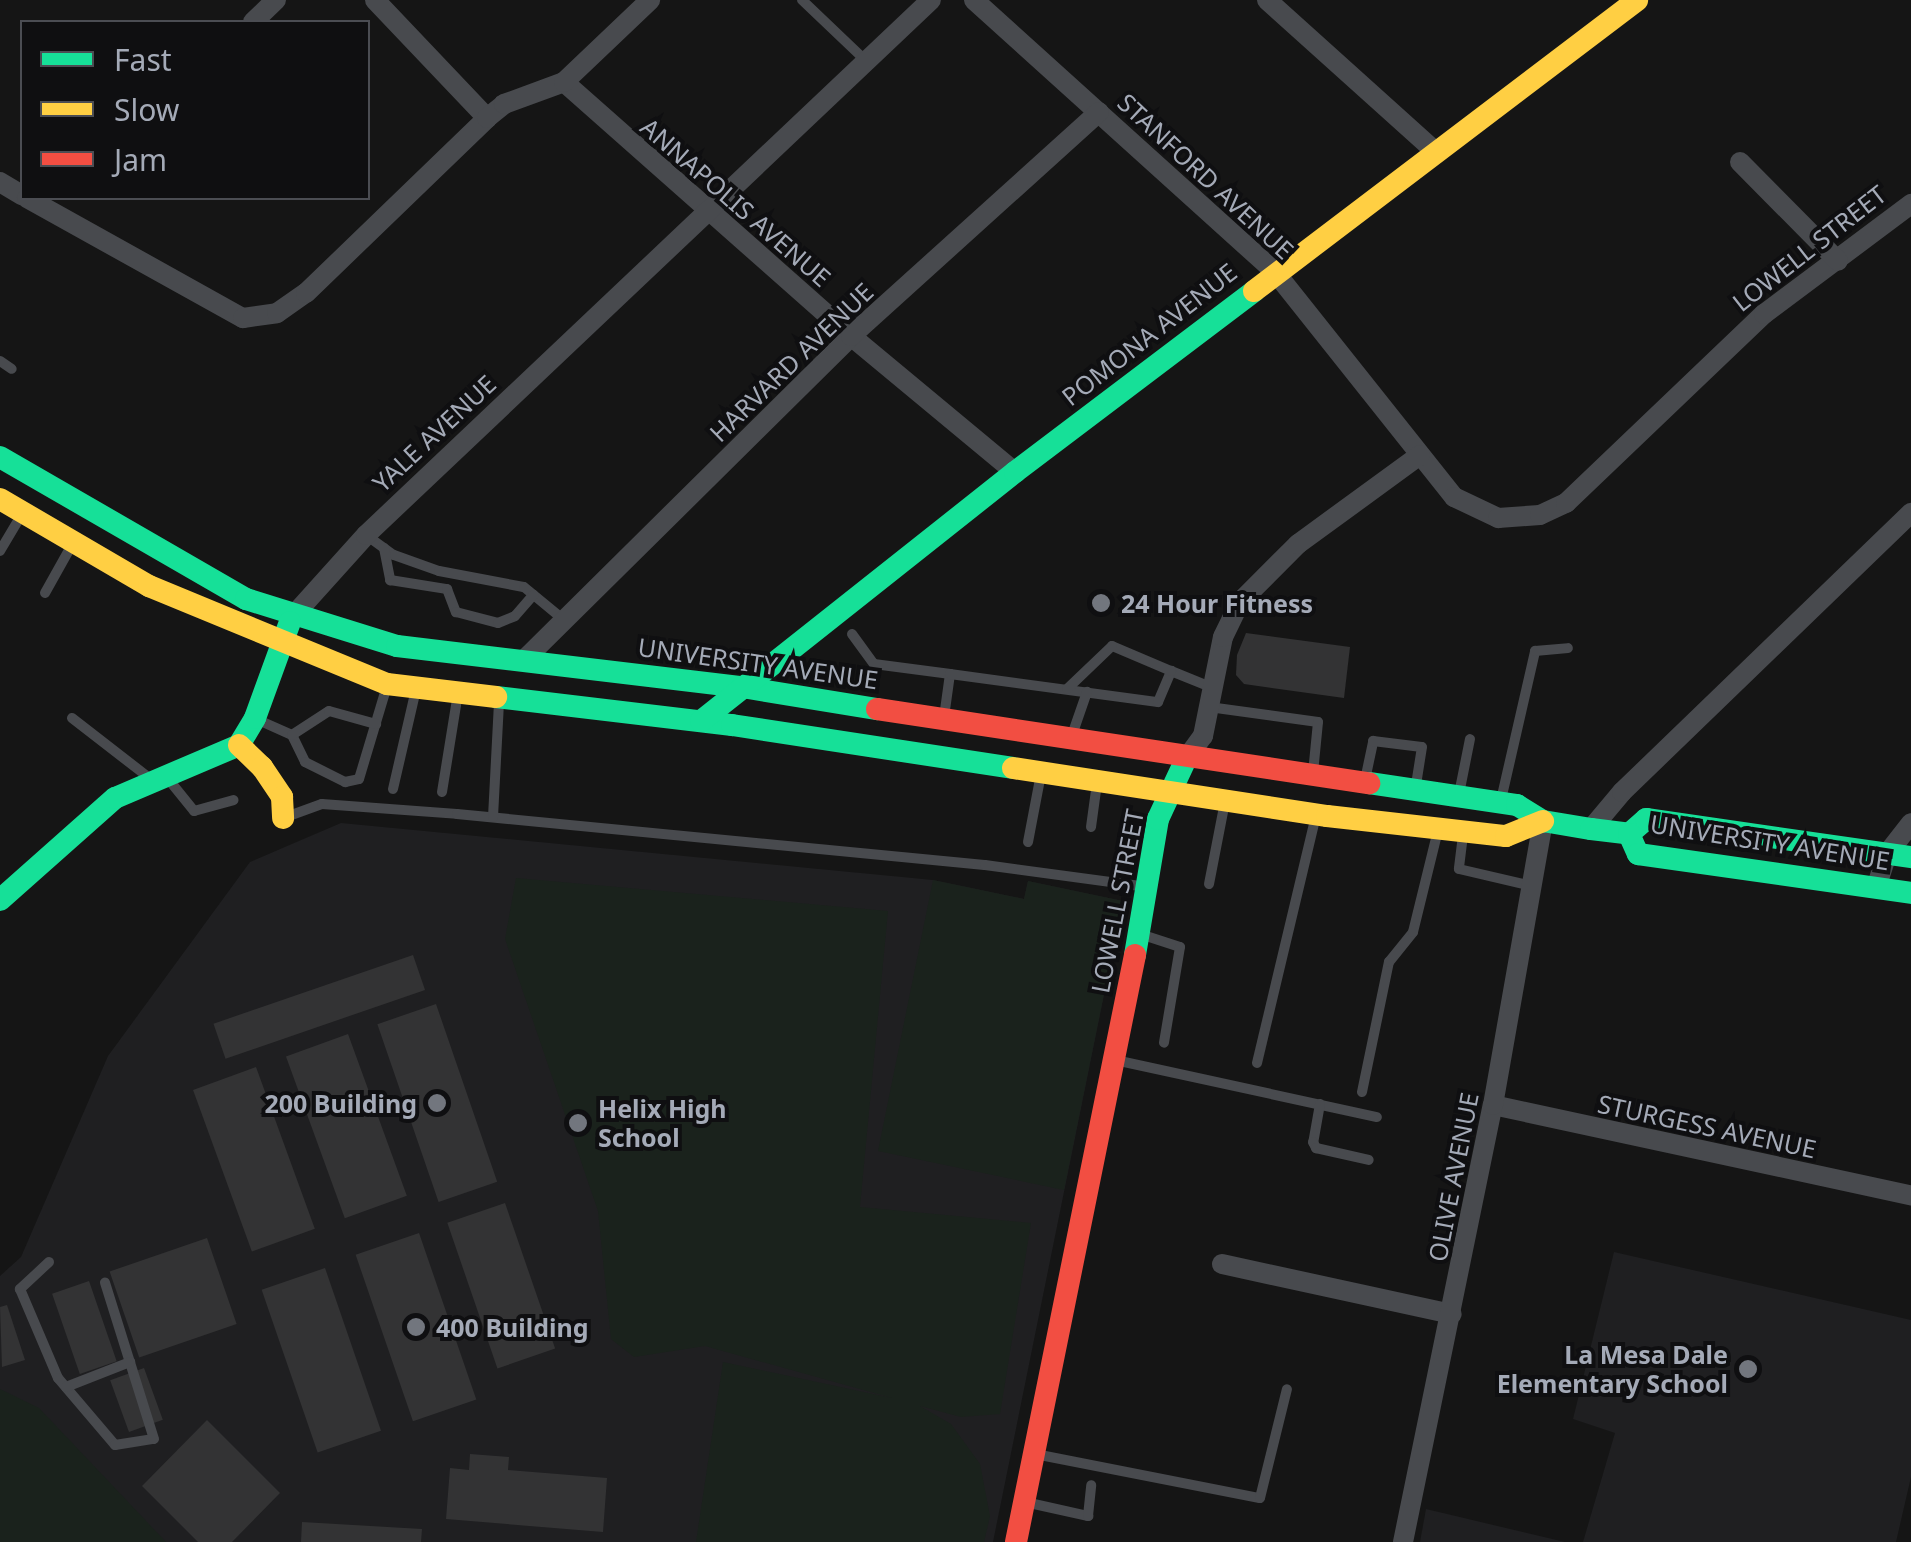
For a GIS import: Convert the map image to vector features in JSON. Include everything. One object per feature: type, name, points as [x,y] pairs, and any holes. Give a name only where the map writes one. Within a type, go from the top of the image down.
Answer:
[{"type":"main road","name":"POMONA AVENUE","points":[[701,721],[1014,472],[1637,0]]},
{"type":"main road","name":"UNIVERSITY AVENUE","points":[[0,458],[246,599],[397,646],[742,686],[1186,758],[1458,794],[1501,801],[1542,821],[1629,834]]},
{"type":"main road","name":"UNIVERSITY AVENUE","points":[[0,500],[73,542],[164,604],[280,642],[388,684],[701,721],[1317,814],[1516,836],[1542,821]]},
{"type":"main road","name":"YALE AVENUE","points":[[236,747],[255,718],[280,642],[294,615]]},
{"type":"main road","points":[[0,900],[86,819],[114,798],[236,747],[274,815],[283,818]]},
{"type":"main road","name":"LOWELL STREET","points":[[1016,1542],[1149,887],[1158,819],[1186,758]]},
{"type":"main road","name":"UNIVERSITY AVENUE","points":[[1629,834],[1646,819],[1899,856]]},
{"type":"main road","name":"UNIVERSITY AVENUE","points":[[1629,834],[1638,854],[1911,893]]},
{"type":"street","points":[[255,20],[276,0]]},
{"type":"street","points":[[374,0],[488,118]]},
{"type":"street","name":"YALE AVENUE","points":[[294,615],[366,535],[932,0]]},
{"type":"street","name":"STANFORD AVENUE","points":[[974,0],[1275,272],[1420,456]]},
{"type":"street","points":[[1268,0],[1436,152]]},
{"type":"street","points":[[57,204],[243,318],[276,313],[334,266],[504,104],[564,82],[648,2]]},
{"type":"street","name":"ANNAPOLIS AVENUE","points":[[564,82],[851,336],[1014,472]]},
{"type":"street","name":"HARVARD AVENUE","points":[[526,658],[851,336],[1099,112]]},
{"type":"street","points":[[1740,162],[1838,262]]},
{"type":"street","name":"LOWELL STREET","points":[[1186,758],[1203,736],[1222,636],[1240,602],[1298,544],[1420,456],[1454,498],[1474,510],[1512,519],[1553,510],[1586,484],[1764,314],[1911,204]]},
{"type":"street","points":[[1591,828],[1622,792],[1908,523]]},
{"type":"street","name":"OLIVE AVENUE","points":[[1404,1542],[1493,1105],[1542,821]]},
{"type":"street","points":[[1876,888],[1899,856],[1911,823]]},
{"type":"street","name":"STURGESS AVENUE","points":[[1493,1105],[1911,1196]]},
{"type":"street","points":[[1222,1264],[1452,1314]]},
{"type":"lane","points":[[802,0],[865,60]]},
{"type":"lane","points":[[0,361],[12,369]]},
{"type":"lane","points":[[0,550],[23,513]]},
{"type":"lane","points":[[366,535],[384,548],[439,572],[524,587],[564,620]]},
{"type":"lane","points":[[45,593],[73,542]]},
{"type":"lane","points":[[384,548],[390,580],[447,588],[456,612],[498,623],[515,616],[533,595]]},
{"type":"lane","points":[[852,634],[874,664],[1158,702],[1170,671]]},
{"type":"lane","points":[[1066,690],[1112,646],[1170,671],[1211,698],[1318,722],[1313,774]]},
{"type":"lane","points":[[1501,801],[1535,651],[1568,648]]},
{"type":"lane","points":[[944,718],[950,674]]},
{"type":"lane","points":[[255,718],[292,735],[306,762],[346,782],[359,779],[388,684]]},
{"type":"lane","points":[[392,789],[417,688]]},
{"type":"lane","points":[[442,792],[458,692]]},
{"type":"lane","points":[[1072,738],[1087,692]]},
{"type":"lane","points":[[493,818],[500,697]]},
{"type":"lane","points":[[292,735],[328,711],[376,724]]},
{"type":"lane","points":[[72,718],[159,778],[194,811],[234,800]]},
{"type":"lane","points":[[1458,794],[1470,738]]},
{"type":"lane","points":[[1364,781],[1373,741],[1422,747],[1416,788]]},
{"type":"lane","points":[[1028,842],[1041,773]]},
{"type":"lane","points":[[1091,827],[1097,782]]},
{"type":"lane","points":[[1209,884],[1225,800]]},
{"type":"lane","points":[[283,818],[322,804],[985,865],[1149,887]]},
{"type":"lane","points":[[1257,1063],[1317,814]]},
{"type":"lane","points":[[1362,1092],[1389,962],[1413,932],[1438,828]]},
{"type":"lane","points":[[1463,831],[1460,869],[1532,886]]},
{"type":"lane","points":[[1139,934],[1180,947],[1164,1043]]},
{"type":"lane","points":[[1114,1060],[1376,1117]]},
{"type":"lane","points":[[1320,1104],[1313,1142],[1316,1148],[1369,1160]]},
{"type":"lane","points":[[49,1262],[20,1289],[58,1378],[116,1445],[154,1439],[105,1283]]},
{"type":"lane","points":[[66,1387],[130,1362]]},
{"type":"lane","points":[[1034,1454],[1260,1498],[1287,1389]]},
{"type":"lane","points":[[1024,1502],[1088,1516],[1091,1486]]},
{"type":"shaded area","name":"Helix High School","points":[[341,823],[933,880],[1024,899],[1028,881],[1123,901],[993,1542],[0,1542],[0,1276],[21,1257],[108,1056],[250,862]]},
{"type":"shaded area","points":[[516,878],[888,911],[860,1207],[1031,1223],[1000,1414],[961,1417],[920,1406],[951,1424],[980,1464],[990,1516],[984,1542],[696,1542],[723,1362],[892,1398],[705,1346],[634,1357],[611,1339],[598,1211],[505,939]]},
{"type":"shaded area","points":[[933,880],[1024,899],[1028,881],[1123,901],[1064,1190],[878,1151]]},
{"type":"shaded area","name":"La Mesa Dale Elementary School","points":[[1614,1252],[1911,1320],[1911,1477],[1896,1542],[1583,1542],[1615,1433],[1573,1419]]},
{"type":"shaded area","points":[[0,1389],[39,1408],[166,1542],[0,1542]]},
{"type":"shaded area","points":[[1426,1509],[1565,1542],[1420,1542]]},
{"type":"building","points":[[1246,633],[1350,647],[1344,698],[1244,684],[1236,675],[1237,655]]},
{"type":"building","points":[[413,955],[425,990],[226,1059],[213,1024]]},
{"type":"building","name":"200 Building","points":[[436,1004],[497,1182],[439,1202],[377,1024]]},
{"type":"building","points":[[348,1034],[407,1196],[345,1218],[286,1057]]},
{"type":"building","points":[[256,1067],[315,1229],[252,1252],[193,1090]]},
{"type":"building","points":[[505,1203],[555,1349],[497,1368],[447,1223]]},
{"type":"building","name":"400 Building","points":[[419,1233],[476,1399],[413,1421],[356,1255]]},
{"type":"building","points":[[207,1238],[237,1324],[139,1358],[110,1272]]},
{"type":"building","points":[[325,1268],[381,1431],[318,1452],[262,1290]]},
{"type":"building","points":[[89,1281],[117,1361],[80,1374],[52,1294]]},
{"type":"building","points":[[7,1305],[25,1360],[2,1367],[0,1307]]},
{"type":"building","points":[[144,1368],[163,1420],[129,1432],[110,1380]]},
{"type":"building","points":[[207,1420],[280,1493],[232,1542],[198,1542],[142,1486]]},
{"type":"building","points":[[470,1454],[509,1457],[508,1470],[607,1478],[603,1532],[446,1519],[450,1468],[469,1470]]},
{"type":"building","points":[[302,1522],[422,1529],[421,1542],[301,1542]]},
{"type":"traffic: fast","points":[[701,721],[1015,472],[1254,291]]},
{"type":"traffic: fast","points":[[0,457],[246,599],[397,646],[742,687],[877,709]]},
{"type":"traffic: fast","points":[[0,900],[115,798],[239,745],[255,718],[290,622]]},
{"type":"traffic: fast","points":[[496,697],[732,725],[1013,768]]},
{"type":"traffic: fast","points":[[1135,955],[1158,819],[1186,759]]},
{"type":"traffic: fast","points":[[1369,783],[1517,805],[1543,821],[1591,829],[1629,834],[1646,819],[1911,857]]},
{"type":"traffic: fast","points":[[1629,834],[1638,854],[1911,893]]},
{"type":"traffic: slow","points":[[1254,291],[1637,0]]},
{"type":"traffic: slow","points":[[0,499],[149,586],[387,684],[496,697]]},
{"type":"traffic: slow","points":[[239,745],[262,767],[282,797],[283,818]]},
{"type":"traffic: slow","points":[[1013,768],[1327,816],[1506,836],[1543,821]]},
{"type":"traffic: jam","points":[[877,709],[1369,783]]},
{"type":"traffic: jam","points":[[1016,1542],[1135,955]]},
{"type":"place","name":"24 Hour Fitness","points":[[1101,603]]},
{"type":"place","name":"200 Building","points":[[437,1103]]},
{"type":"place","name":"Helix High School","points":[[578,1123]]},
{"type":"place","name":"400 Building","points":[[416,1327]]},
{"type":"place","name":"La Mesa Dale Elementary School","points":[[1748,1369]]}]
